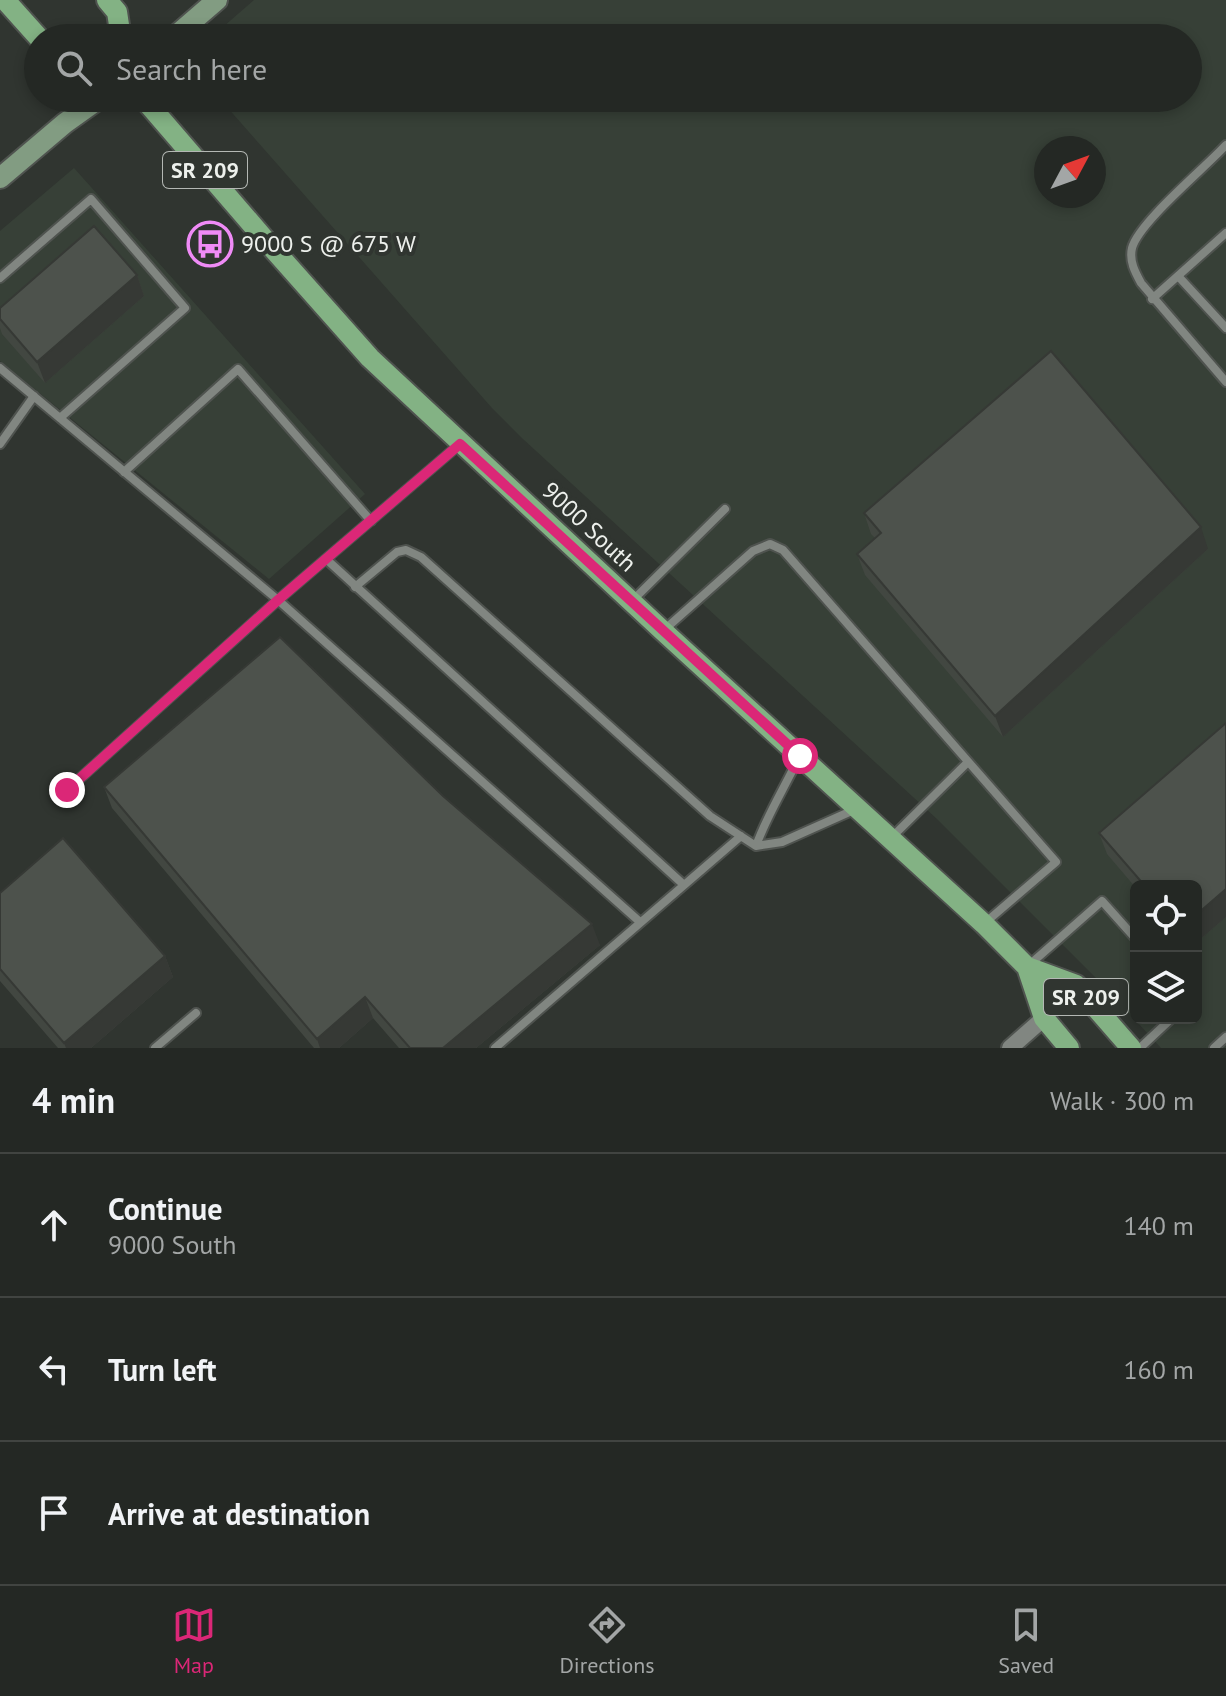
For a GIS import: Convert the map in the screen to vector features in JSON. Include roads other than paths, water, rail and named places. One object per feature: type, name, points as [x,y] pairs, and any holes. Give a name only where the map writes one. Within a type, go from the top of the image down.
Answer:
[{"type":"main road","points":[[5,0],[26,24]]},
{"type":"main road","points":[[107,0],[117,12],[119,24]]},
{"type":"main road","name":"9000 South","points":[[155,112],[370,358],[1027,967],[1076,985],[1131,1048]]},
{"type":"main road","name":"9000 South","points":[[1027,967],[1044,1018],[1069,1048]]},
{"type":"street","points":[[189,24],[217,0]]},
{"type":"street","points":[[0,178],[80,112]]},
{"type":"street","points":[[1010,1048],[1044,1018]]},
{"type":"lane","points":[[1226,145],[1155,215],[1137,235],[1131,250],[1132,266],[1152,299],[1226,382]]},
{"type":"lane","points":[[0,278],[91,199],[185,308],[60,418]]},
{"type":"lane","points":[[1152,299],[1226,233]]},
{"type":"lane","points":[[1178,276],[1226,328]]},
{"type":"lane","points":[[0,368],[278,600],[640,922]]},
{"type":"lane","points":[[124,472],[238,369],[371,521]]},
{"type":"lane","points":[[0,444],[34,396]]},
{"type":"lane","points":[[67,790],[278,600],[460,444]]},
{"type":"lane","points":[[632,601],[725,509]]},
{"type":"lane","points":[[663,631],[753,551],[770,544],[783,550],[1056,862],[984,924]]},
{"type":"lane","points":[[355,587],[397,552],[406,550],[421,557],[710,816],[756,846],[782,842],[858,808]]},
{"type":"lane","points":[[326,559],[684,885]]},
{"type":"lane","points":[[756,846],[763,826],[800,756]]},
{"type":"lane","points":[[891,838],[968,762]]},
{"type":"lane","points":[[495,1048],[741,836]]},
{"type":"lane","points":[[1027,967],[1102,901],[1130,932]]},
{"type":"lane","points":[[155,1048],[196,1013]]},
{"type":"lane","points":[[1140,1048],[1166,1024]]},
{"type":"lane","points":[[1214,1048],[1226,1037]]},
{"type":"place","name":"9000 S @ 675 W","points":[[210,244]]}]
